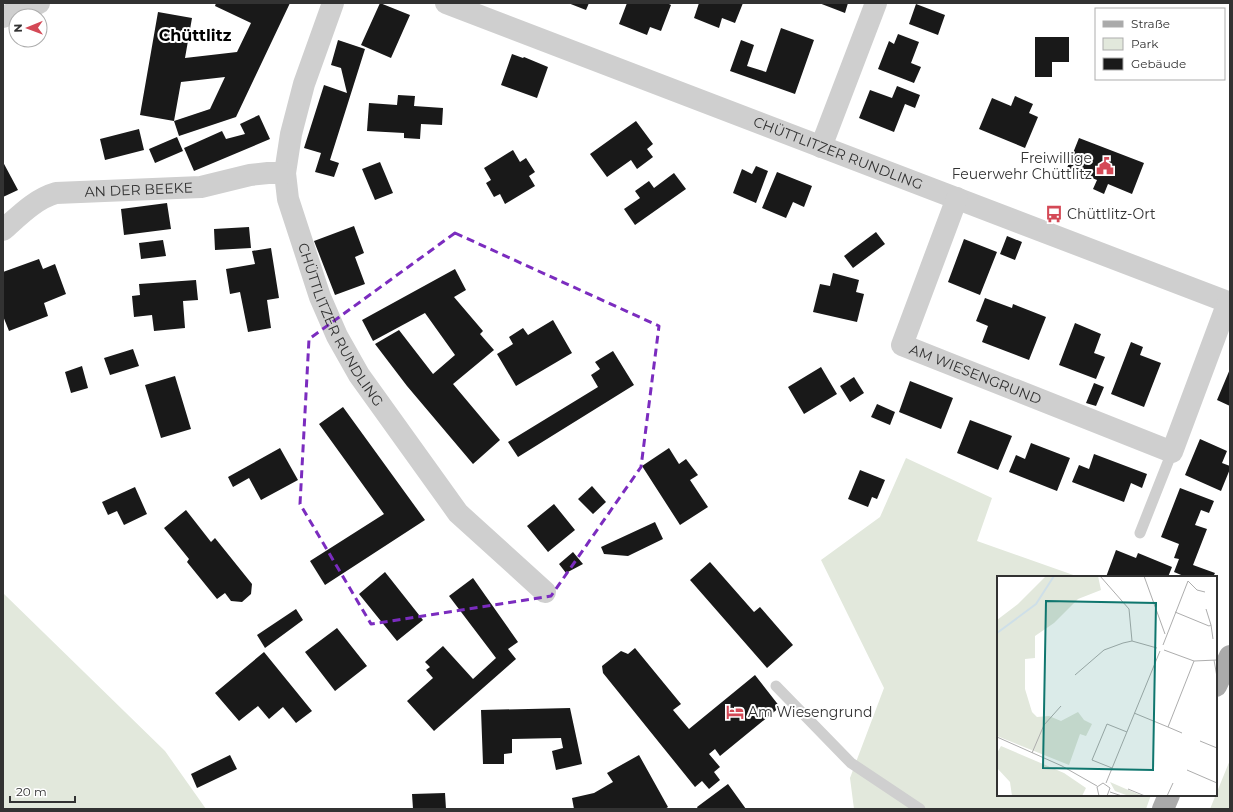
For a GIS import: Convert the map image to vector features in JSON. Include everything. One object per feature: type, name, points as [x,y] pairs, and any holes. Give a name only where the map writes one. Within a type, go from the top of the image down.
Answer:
[{"type":"main road","points":[[1217,684],[1230,656]]},
{"type":"main road","points":[[1163,809],[1169,796]]},
{"type":"street","points":[[3,17],[39,3]]},
{"type":"street","name":"CHÜTTLITZER RUNDLING","points":[[333,3],[304,84],[291,134],[285,173],[288,199],[320,297],[337,336],[359,375],[458,513],[545,592]]},
{"type":"street","name":"CHÜTTLITZER RUNDLING","points":[[446,3],[1229,303]]},
{"type":"street","points":[[821,147],[876,3]]},
{"type":"street","name":"AN DER BEEKE","points":[[3,230],[47,195],[56,193],[201,187],[268,172],[285,173]]},
{"type":"street","name":"AM WIESENGRUND","points":[[957,198],[902,345],[1172,452]]},
{"type":"street","points":[[1172,452],[1229,303]]},
{"type":"lane","points":[[1140,533],[1172,452]]},
{"type":"lane","points":[[776,686],[851,763],[920,809]]},
{"type":"highlighted area","points":[[455,233],[659,326],[641,467],[551,596],[371,624],[300,504],[309,339]]},
{"type":"green space","points":[[906,458],[992,498],[977,541],[1076,576],[997,576],[997,796],[1151,796],[1146,809],[854,809],[850,778],[884,688],[821,560],[880,517]]},
{"type":"green space","points":[[3,593],[165,751],[206,809],[3,809]]},
{"type":"green space","points":[[1230,760],[1230,809],[1210,809],[1215,796],[1217,796],[1217,792]]},
{"type":"building","points":[[216,3],[290,3],[236,117],[179,136],[174,121],[140,115],[158,12],[192,18],[185,58],[237,52],[251,23],[215,6]],"holes":[[[225,77],[210,109],[174,121],[181,82]]]},
{"type":"building","points":[[380,3],[410,15],[391,58],[361,45]]},
{"type":"building","points":[[568,3],[589,3],[586,10]]},
{"type":"building","points":[[627,3],[667,3],[671,5],[661,31],[650,27],[647,35],[619,24]]},
{"type":"building","points":[[699,3],[743,3],[735,23],[722,18],[719,28],[694,18]]},
{"type":"building","points":[[819,3],[848,3],[845,13]]},
{"type":"building","points":[[916,4],[945,15],[938,35],[909,24]]},
{"type":"building","points":[[781,28],[814,40],[795,94],[730,71],[741,40],[754,45],[747,66],[766,72]]},
{"type":"building","points":[[898,34],[919,42],[911,63],[921,67],[914,83],[878,69],[889,41],[894,44]]},
{"type":"building","points":[[1035,37],[1069,37],[1069,62],[1052,62],[1052,77],[1035,77]]},
{"type":"building","points":[[338,40],[365,49],[330,160],[339,163],[334,177],[315,172],[321,153],[304,148],[324,85],[347,93],[341,68],[331,65]]},
{"type":"building","points":[[512,54],[523,58],[524,57],[548,67],[537,98],[501,85]]},
{"type":"building","points":[[897,86],[920,95],[915,108],[905,104],[894,132],[859,118],[870,90],[892,98]]},
{"type":"building","points":[[398,95],[415,96],[414,106],[443,108],[442,125],[421,124],[420,139],[404,138],[404,133],[367,131],[369,103],[397,105]]},
{"type":"building","points":[[1015,96],[1033,104],[1029,113],[1038,117],[1025,148],[979,129],[992,98],[1011,106]]},
{"type":"building","points":[[259,115],[270,139],[194,171],[184,148],[222,131],[226,139],[245,134],[240,124]]},
{"type":"building","points":[[636,121],[653,144],[647,149],[653,157],[637,169],[631,160],[607,177],[590,154]]},
{"type":"building","points":[[139,129],[144,150],[105,160],[100,139]]},
{"type":"building","points":[[177,137],[183,151],[155,163],[149,149]]},
{"type":"building","name":"Freiwillige Feuerwehr Chüttlitz","points":[[1079,138],[1144,163],[1132,194],[1108,184],[1104,194],[1093,189],[1097,180],[1067,168]]},
{"type":"building","points":[[513,150],[520,162],[526,158],[535,172],[529,176],[535,186],[505,204],[500,194],[494,197],[486,183],[491,180],[484,168]]},
{"type":"building","points":[[3,162],[18,190],[3,197]]},
{"type":"building","points":[[380,162],[393,193],[375,200],[362,169]]},
{"type":"building","points":[[756,166],[768,171],[756,203],[733,193],[742,169],[752,174]]},
{"type":"building","points":[[777,172],[812,186],[804,207],[793,202],[786,218],[762,208]]},
{"type":"building","points":[[674,173],[686,189],[635,225],[624,209],[640,198],[635,191],[649,181],[654,188]]},
{"type":"building","points":[[167,203],[171,229],[124,235],[121,209]]},
{"type":"building","points":[[354,226],[364,253],[355,257],[365,284],[335,295],[314,241]]},
{"type":"building","points":[[249,227],[251,248],[215,250],[214,229]]},
{"type":"building","points":[[876,232],[885,244],[853,268],[844,256]]},
{"type":"building","points":[[1007,236],[1022,242],[1015,260],[1000,254]]},
{"type":"building","points":[[964,239],[997,252],[980,295],[948,282]]},
{"type":"building","points":[[163,240],[166,256],[141,259],[139,243]]},
{"type":"building","points":[[271,248],[279,298],[267,300],[271,328],[248,332],[240,292],[230,294],[226,269],[255,264],[252,251]]},
{"type":"building","points":[[39,259],[43,269],[55,264],[66,294],[44,303],[48,316],[9,331],[3,316],[3,272]]},
{"type":"building","points":[[455,269],[466,290],[454,297],[483,331],[480,334],[494,350],[453,384],[500,440],[473,464],[407,386],[375,344],[399,330],[433,374],[455,355],[425,313],[373,341],[362,320]]},
{"type":"building","points":[[833,273],[859,280],[856,292],[864,294],[857,322],[813,312],[820,284],[830,286]]},
{"type":"building","points":[[196,280],[198,300],[183,301],[185,328],[154,331],[152,315],[134,317],[132,296],[140,295],[139,284]]},
{"type":"building","points":[[985,298],[1012,308],[1013,304],[1046,317],[1029,360],[982,342],[988,326],[976,321]]},
{"type":"building","points":[[553,320],[572,353],[516,386],[497,354],[513,344],[509,337],[523,328],[528,335]]},
{"type":"building","points":[[1075,323],[1101,334],[1094,353],[1105,357],[1096,379],[1059,365]]},
{"type":"building","points":[[1131,342],[1143,347],[1140,355],[1161,363],[1144,407],[1111,394]]},
{"type":"building","points":[[133,349],[139,366],[110,375],[104,358]]},
{"type":"building","points":[[613,351],[634,385],[518,457],[508,442],[598,387],[591,375],[600,369],[595,362]]},
{"type":"building","points":[[82,366],[88,388],[71,393],[65,372]]},
{"type":"building","points":[[821,367],[837,394],[804,414],[788,387]]},
{"type":"building","points":[[1230,369],[1230,406],[1217,400]]},
{"type":"building","points":[[175,376],[191,429],[161,438],[145,385]]},
{"type":"building","points":[[854,377],[864,393],[850,402],[840,386]]},
{"type":"building","points":[[910,381],[953,398],[941,429],[899,412]]},
{"type":"building","points":[[1094,383],[1104,387],[1096,406],[1086,403]]},
{"type":"building","points":[[877,404],[895,412],[890,425],[871,417]]},
{"type":"building","points":[[343,407],[425,520],[325,585],[310,561],[384,514],[319,424]]},
{"type":"building","points":[[970,420],[1012,436],[998,470],[957,453]]},
{"type":"building","points":[[1200,439],[1227,451],[1222,463],[1230,466],[1230,469],[1221,491],[1185,475]]},
{"type":"building","points":[[1031,443],[1070,458],[1057,491],[1009,472],[1016,455],[1025,459]]},
{"type":"building","points":[[280,448],[298,480],[261,500],[249,478],[233,487],[228,477]]},
{"type":"building","points":[[669,448],[679,464],[686,459],[698,475],[690,480],[708,507],[680,525],[642,466]]},
{"type":"building","points":[[1094,454],[1147,474],[1142,488],[1131,483],[1124,502],[1072,482],[1079,465],[1089,469]]},
{"type":"building","points":[[860,470],[885,480],[877,499],[872,497],[868,507],[848,499]]},
{"type":"building","points":[[592,486],[606,502],[593,514],[578,499]]},
{"type":"building","points":[[135,487],[147,514],[124,525],[117,511],[108,515],[102,502]]},
{"type":"building","points":[[1180,488],[1214,501],[1209,513],[1201,510],[1195,525],[1207,529],[1193,565],[1215,573],[1214,576],[1184,576],[1174,572],[1179,559],[1174,558],[1179,544],[1161,537]]},
{"type":"building","points":[[554,504],[575,530],[548,552],[527,526]]},
{"type":"building","points":[[186,510],[211,542],[215,538],[252,584],[251,594],[242,602],[231,601],[225,593],[217,599],[187,562],[189,559],[164,528]]},
{"type":"building","points":[[655,522],[663,539],[628,556],[604,554],[601,547]]},
{"type":"building","points":[[1116,550],[1136,558],[1138,553],[1172,567],[1168,576],[1106,576]]},
{"type":"building","points":[[573,552],[583,564],[566,573],[559,564]]},
{"type":"building","points":[[710,562],[754,612],[760,607],[793,645],[767,668],[690,580]]},
{"type":"building","points":[[385,572],[423,620],[397,641],[359,594]]},
{"type":"building","points":[[473,578],[518,642],[508,649],[516,659],[434,731],[407,701],[433,678],[426,670],[430,667],[425,662],[443,646],[473,679],[496,658],[449,596]]},
{"type":"building","points":[[296,609],[303,620],[265,648],[257,635]]},
{"type":"building","points":[[337,628],[367,666],[335,691],[305,652]]},
{"type":"building","points":[[635,648],[681,704],[673,710],[689,729],[755,675],[780,707],[720,756],[715,749],[709,754],[720,767],[714,772],[720,780],[709,789],[702,781],[695,787],[603,673],[602,666],[621,651],[628,654]]},
{"type":"building","points":[[264,652],[312,711],[296,723],[283,707],[269,719],[258,706],[239,721],[215,693]]},
{"type":"building","points":[[570,708],[582,764],[556,770],[552,751],[563,748],[561,738],[512,739],[512,753],[504,754],[504,764],[483,764],[481,710]]},
{"type":"building","points":[[230,755],[237,769],[197,788],[191,774]]},
{"type":"building","points":[[639,755],[668,807],[665,809],[574,809],[572,798],[594,793],[613,782],[607,773]]},
{"type":"building","points":[[728,784],[746,809],[698,809],[697,807]]},
{"type":"building","points":[[445,793],[446,809],[413,809],[412,794]]},
{"type":"place","name":"Freiwillige Feuerwehr Chüttlitz","points":[[1105,166]]},
{"type":"place","name":"Chüttlitz-Ort","points":[[1054,214]]},
{"type":"place","name":"Am Wiesengrund","points":[[735,712]]},
{"type":"district","name":"Chüttlitz","points":[[195,35]]}]
